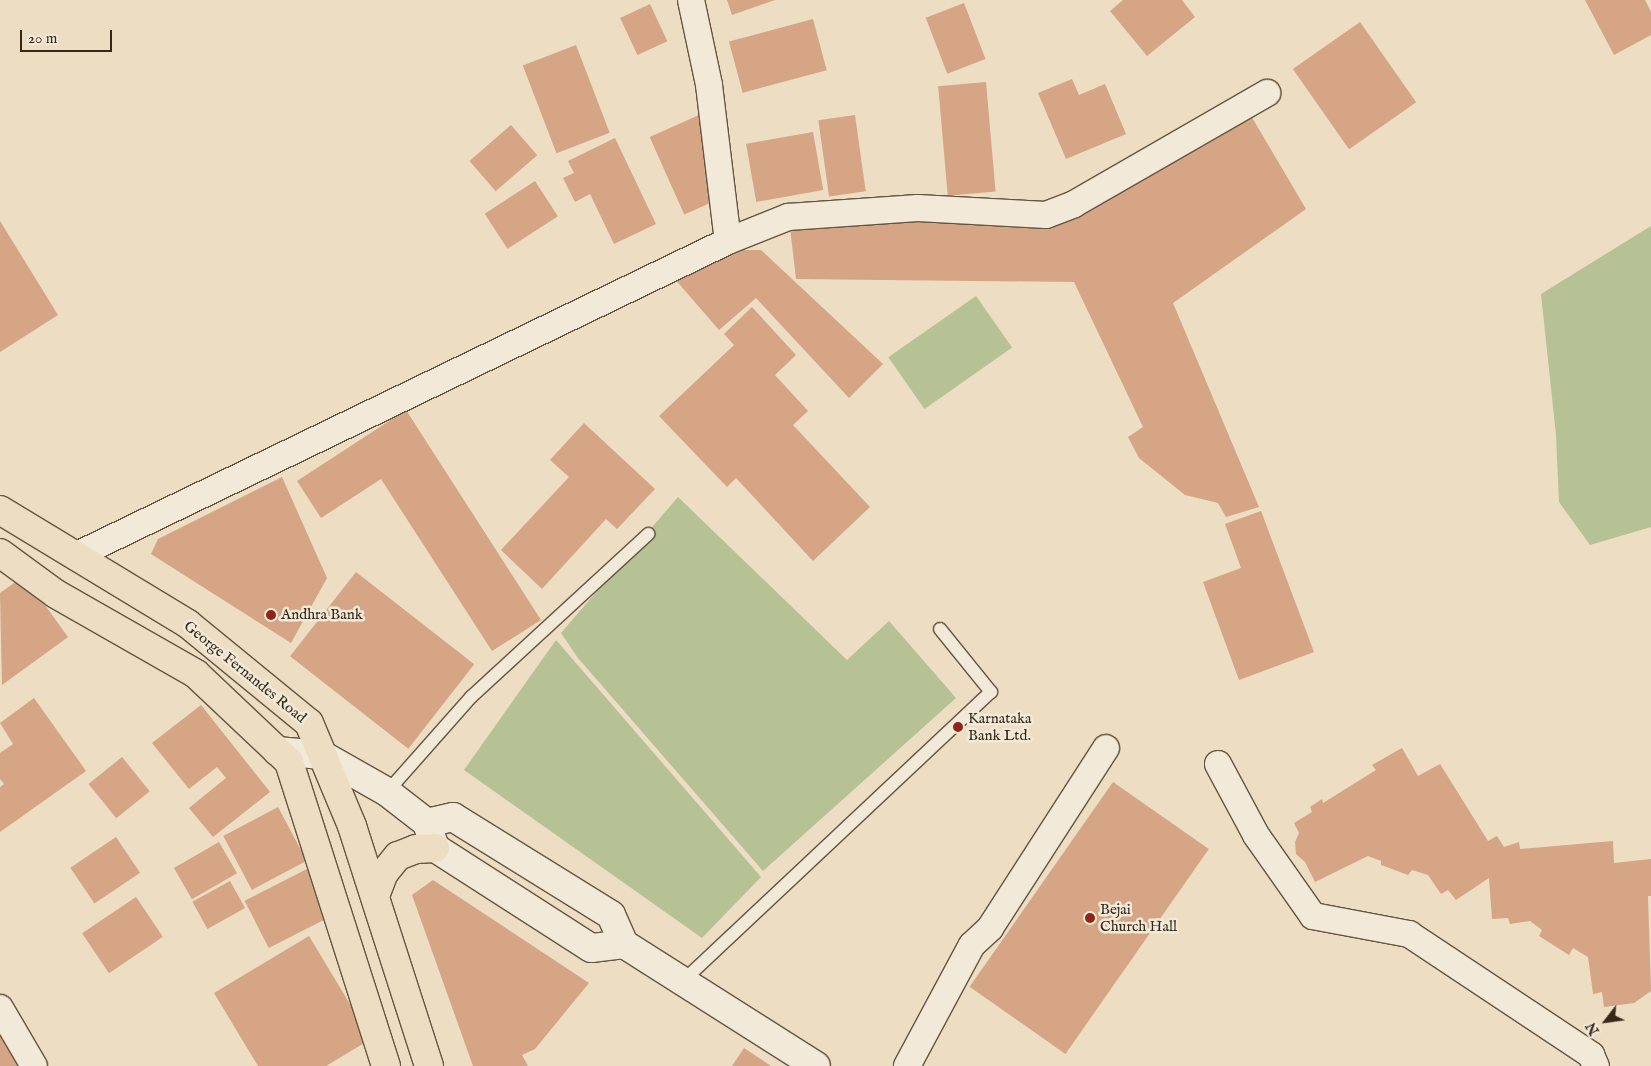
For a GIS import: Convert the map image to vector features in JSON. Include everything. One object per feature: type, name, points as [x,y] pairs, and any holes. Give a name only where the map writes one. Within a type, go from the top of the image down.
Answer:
[{"type":"main road","name":"George Fernandes Road","points":[[0,510],[188,624],[309,723],[352,826],[429,1066]]},
{"type":"main road","points":[[0,553],[56,594],[196,674],[289,762],[386,1066]]},
{"type":"main road","points":[[375,896],[384,873],[398,856],[416,849],[431,835]]},
{"type":"street","points":[[691,0],[709,85],[728,241]]},
{"type":"street","points":[[75,556],[728,241],[788,216],[918,208],[1046,215],[1074,204],[1268,93]]},
{"type":"street","points":[[907,1066],[972,945],[990,928],[1106,748]]},
{"type":"street","points":[[277,751],[322,755],[386,792],[431,835],[591,948],[624,944]]},
{"type":"street","points":[[1218,764],[1256,835],[1313,916],[1409,934],[1591,1055],[1596,1066]]},
{"type":"street","points":[[431,835],[453,817],[611,915],[624,944],[684,980],[816,1066]]},
{"type":"street","points":[[0,1008],[34,1066]]},
{"type":"lane","points":[[386,792],[471,697],[648,534]]},
{"type":"lane","points":[[684,980],[991,692],[940,629]]},
{"type":"green space","points":[[1651,226],[1651,527],[1590,545],[1559,502],[1556,435],[1541,294]]},
{"type":"green space","points":[[976,296],[1012,348],[924,409],[888,357]]},
{"type":"green space","points":[[678,497],[847,660],[889,621],[956,698],[763,871],[578,658],[561,633]]},
{"type":"green space","points":[[556,640],[761,877],[702,938],[464,770]]},
{"type":"building","points":[[727,0],[775,0],[732,15]]},
{"type":"building","points":[[1123,0],[1182,0],[1195,17],[1147,56],[1110,11]]},
{"type":"building","points":[[1585,0],[1645,0],[1651,12],[1651,35],[1614,55]]},
{"type":"building","points":[[964,3],[986,59],[947,74],[926,18]]},
{"type":"building","points":[[650,4],[667,41],[637,55],[620,18]]},
{"type":"building","points":[[813,19],[827,70],[743,93],[729,42]]},
{"type":"building","points":[[1360,22],[1416,102],[1349,149],[1293,69]]},
{"type":"building","points":[[576,45],[610,133],[556,153],[523,65]]},
{"type":"building","points":[[1072,79],[1079,95],[1105,84],[1126,134],[1066,159],[1038,93]]},
{"type":"building","points":[[986,82],[996,192],[948,196],[938,86]]},
{"type":"building","points":[[1247,109],[1306,209],[1173,303],[1259,507],[1226,517],[1218,503],[1185,495],[1139,458],[1128,437],[1143,427],[1074,282],[796,279],[789,219],[1054,218]]},
{"type":"building","points":[[699,115],[734,193],[684,215],[650,137]]},
{"type":"building","points":[[855,115],[866,191],[829,196],[818,120]]},
{"type":"building","points":[[511,125],[537,155],[496,191],[469,161]]},
{"type":"building","points":[[813,132],[823,190],[756,202],[746,144]]},
{"type":"building","points":[[615,138],[656,224],[614,244],[590,194],[575,202],[563,178],[574,173],[568,161]]},
{"type":"building","points":[[535,181],[558,216],[508,249],[485,214]]},
{"type":"building","points":[[0,221],[58,315],[0,352]]},
{"type":"building","points":[[725,250],[761,250],[883,364],[849,398],[756,298],[719,330],[674,278]]},
{"type":"building","points":[[752,307],[796,355],[775,375],[808,411],[793,425],[870,507],[813,561],[736,478],[727,487],[659,416],[734,345],[724,334]]},
{"type":"building","points":[[406,410],[541,620],[492,651],[381,479],[321,518],[297,481]]},
{"type":"building","points":[[584,423],[655,489],[617,529],[606,519],[542,589],[501,550],[569,477],[550,460]]},
{"type":"building","points":[[282,477],[327,578],[291,643],[151,554],[158,539]]},
{"type":"building","points":[[1261,511],[1314,652],[1239,680],[1203,582],[1241,568],[1225,524]]},
{"type":"building","points":[[356,572],[474,664],[408,749],[290,656]]},
{"type":"building","points":[[24,576],[68,637],[2,685],[0,593]]},
{"type":"building","points":[[34,698],[86,771],[0,832],[0,787],[4,784],[0,779],[0,753],[13,744],[0,723]]},
{"type":"building","points":[[201,705],[270,792],[213,837],[189,808],[226,778],[217,767],[189,789],[152,743]]},
{"type":"building","points":[[1402,748],[1418,776],[1440,764],[1488,841],[1497,836],[1504,847],[1519,842],[1520,849],[1613,841],[1614,863],[1651,859],[1651,896],[1648,896],[1651,991],[1634,1003],[1604,1007],[1602,992],[1593,994],[1588,957],[1573,948],[1569,955],[1539,936],[1542,930],[1530,921],[1510,924],[1508,918],[1492,919],[1489,878],[1456,900],[1448,890],[1441,894],[1428,875],[1412,870],[1408,875],[1381,865],[1381,861],[1368,856],[1315,882],[1305,862],[1296,854],[1295,842],[1299,833],[1294,823],[1312,812],[1310,807],[1322,799],[1323,803],[1376,770],[1372,765]]},
{"type":"building","points":[[122,757],[150,791],[116,818],[89,784]]},
{"type":"building","name":"Bejai Church Hall","points":[[1113,782],[1209,849],[1065,1054],[970,987]]},
{"type":"building","points":[[278,807],[307,861],[252,890],[223,836]]},
{"type":"building","points":[[116,837],[140,873],[94,903],[70,868]]},
{"type":"building","points":[[219,842],[237,873],[192,899],[174,868]]},
{"type":"building","points":[[307,869],[331,916],[269,948],[245,901]]},
{"type":"building","points":[[433,880],[589,983],[535,1049],[522,1055],[528,1066],[473,1066],[412,895]]},
{"type":"building","points":[[230,881],[245,908],[207,929],[192,902]]},
{"type":"building","points":[[136,897],[163,937],[109,973],[82,933]]},
{"type":"building","points":[[309,936],[371,1039],[326,1066],[258,1066],[214,993]]},
{"type":"building","points":[[0,1028],[27,1066],[0,1066]]},
{"type":"building","points":[[744,1048],[771,1066],[732,1066]]},
{"type":"place","name":"Andhra Bank","points":[[271,615]]},
{"type":"place","name":"Karnataka Bank Ltd.","points":[[958,727]]},
{"type":"place","name":"Bejai Church Hall","points":[[1090,918]]}]
